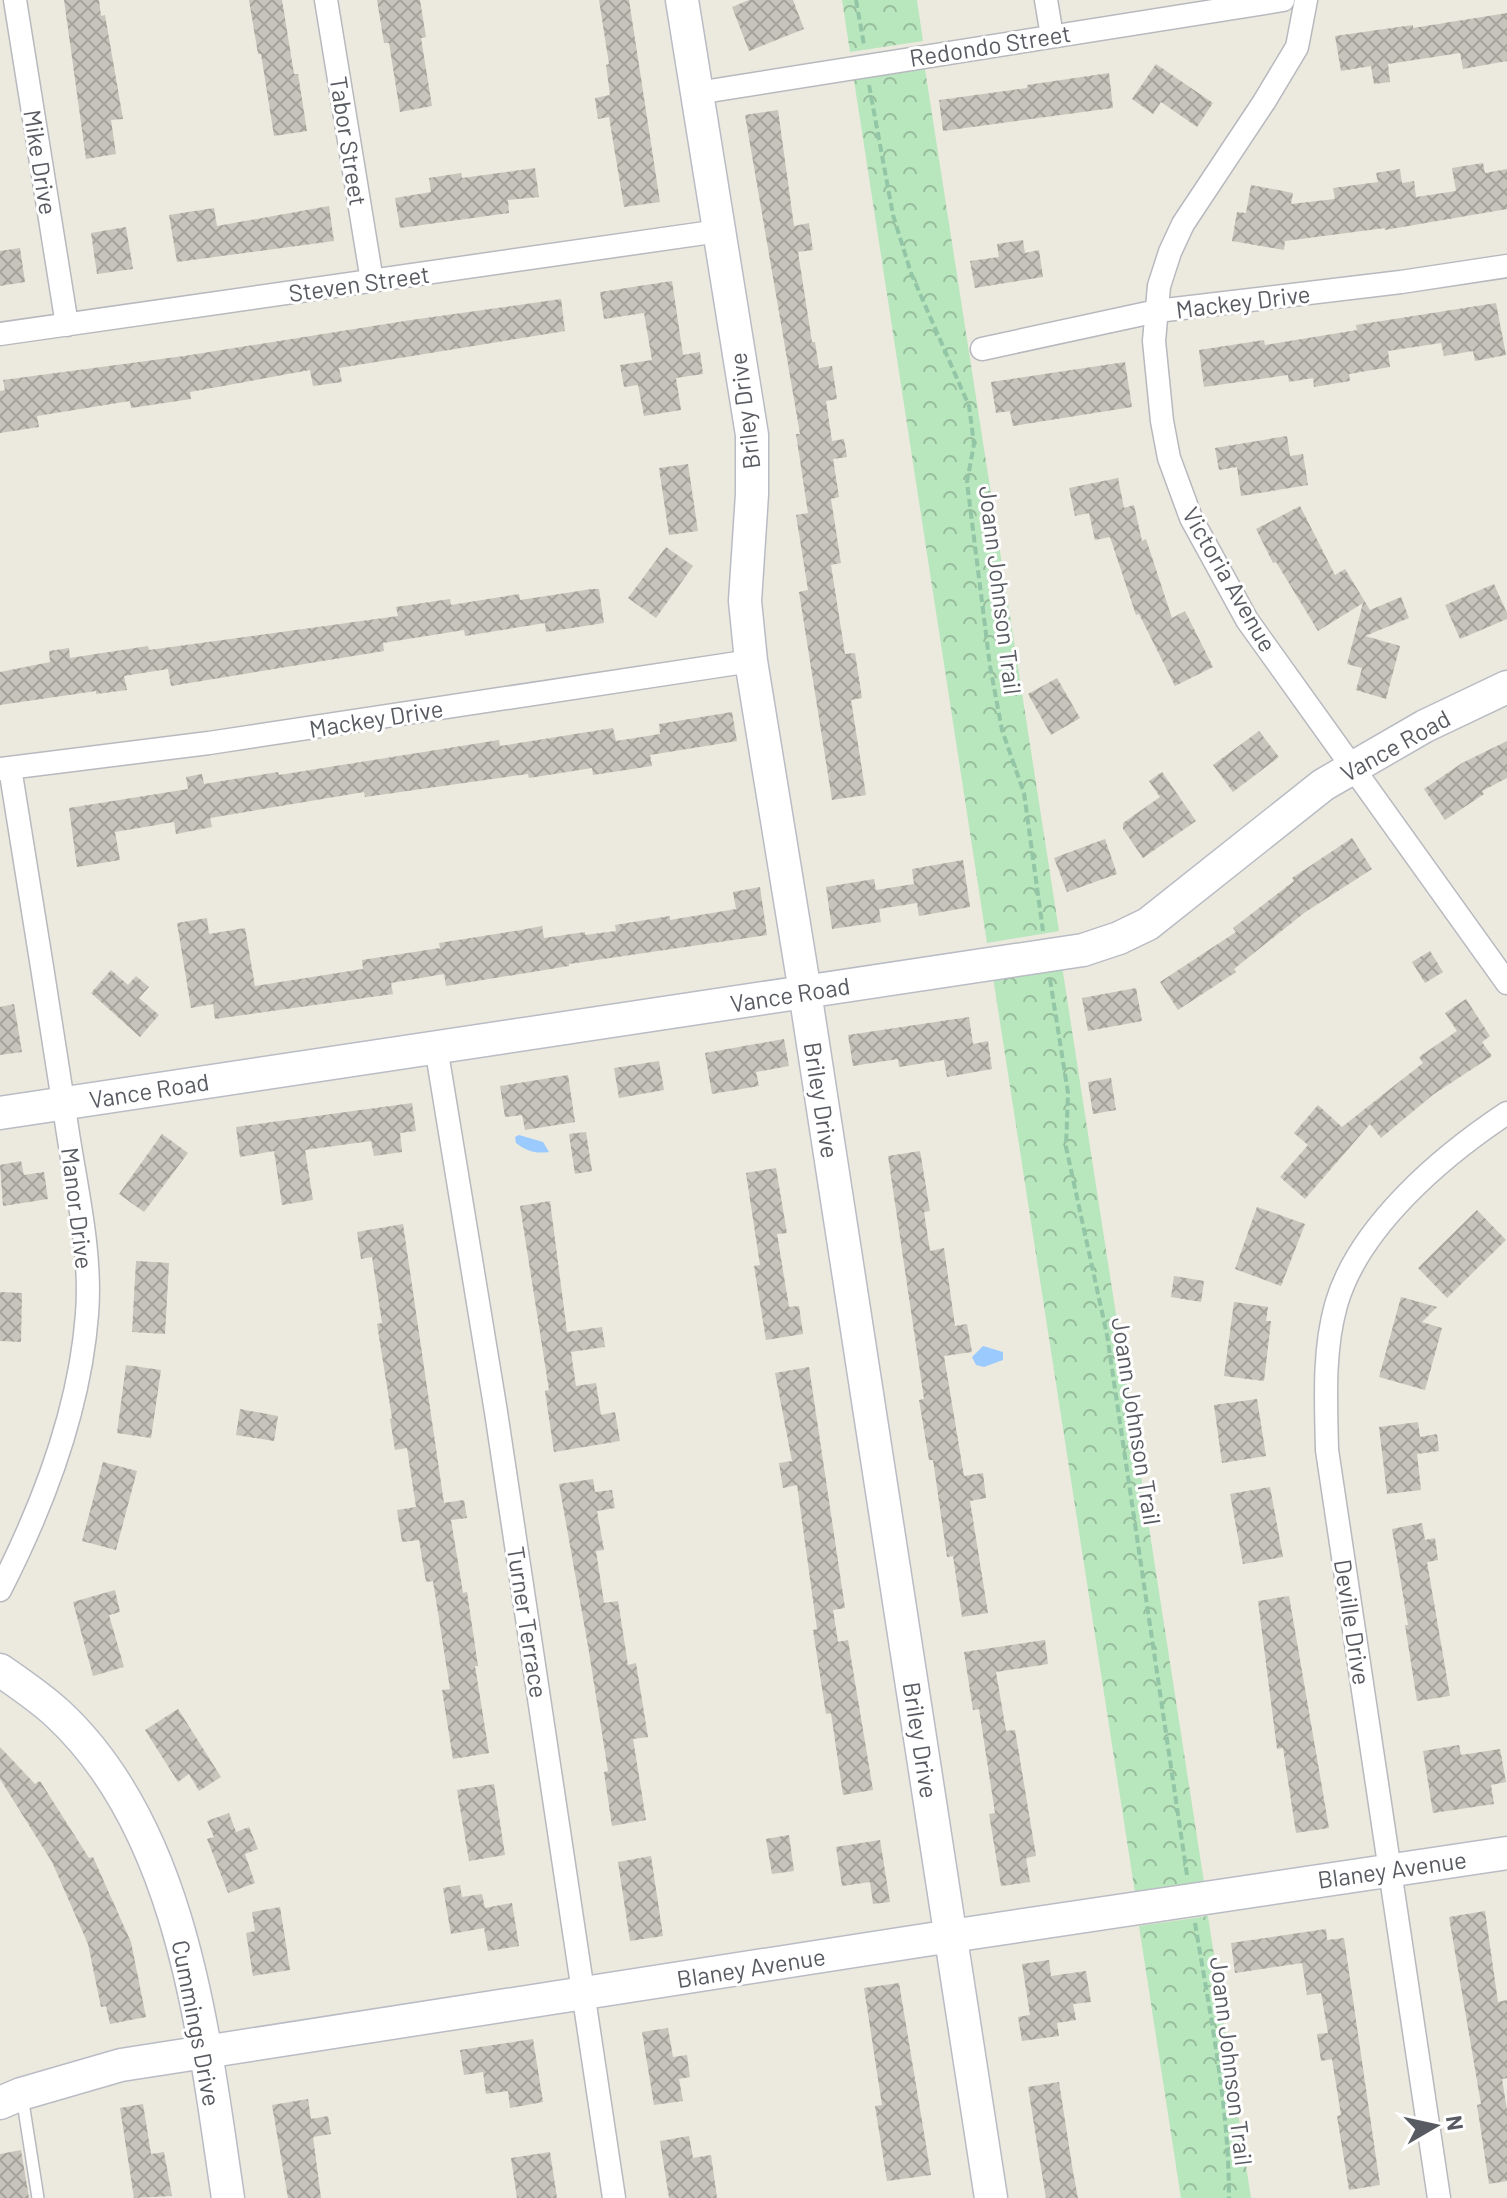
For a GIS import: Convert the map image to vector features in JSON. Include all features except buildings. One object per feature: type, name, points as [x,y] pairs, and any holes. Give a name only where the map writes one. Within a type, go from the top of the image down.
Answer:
[{"type":"street","name":"Mike Drive","points":[[15,0],[67,325]]},
{"type":"street","name":"Tabor Street","points":[[326,0],[372,281]]},
{"type":"street","name":"Briley Drive","points":[[682,0],[752,435],[752,494],[745,601],[751,661],[991,2198]]},
{"type":"street","points":[[1046,0],[1052,36]]},
{"type":"street","name":"Redondo Street","points":[[697,93],[1283,0]]},
{"type":"street","name":"Victoria Avenue","points":[[1306,0],[1297,47],[1183,224],[1159,286],[1154,341],[1169,458],[1191,518],[1247,620],[1507,983]]},
{"type":"street","name":"Steven Street","points":[[0,334],[719,231]]},
{"type":"street","name":"Mackey Drive","points":[[982,349],[1157,311],[1507,266]]},
{"type":"street","name":"Mackey Drive","points":[[5,768],[225,740],[751,661]]},
{"type":"street","name":"Vance Road","points":[[0,1113],[1083,950],[1148,924],[1323,785],[1425,726],[1507,687]]},
{"type":"street","name":"Manor Drive","points":[[0,1590],[19,1552],[59,1447],[81,1364],[87,1312],[87,1276],[64,1103],[5,768]]},
{"type":"street","name":"Turner Terrace","points":[[436,1047],[496,1412],[614,2198]]},
{"type":"street","name":"Deville Drive","points":[[1439,2198],[1327,1450],[1325,1380],[1336,1304],[1351,1267],[1372,1233],[1407,1195],[1477,1132],[1507,1113]]},
{"type":"street","name":"Cummings Drive","points":[[0,1670],[59,1715],[108,1773],[149,1846],[180,1932],[193,1981],[228,2198]]},
{"type":"street","name":"Blaney Avenue","points":[[11,2098],[121,2065],[1507,1853]]},
{"type":"lane","points":[[11,2098],[38,2198]]},
{"type":"path","points":[[856,0],[864,46]]},
{"type":"path","name":"Joann Johnson Trail","points":[[869,80],[893,215],[911,273],[969,406],[974,444],[967,482],[990,666],[1002,730],[1024,793],[1042,924]]},
{"type":"path","name":"Joann Johnson Trail","points":[[1051,981],[1068,1093],[1066,1147],[1107,1335],[1186,1868]]},
{"type":"path","name":"Joann Johnson Trail","points":[[1196,1929],[1218,2065],[1229,2158],[1229,2198]]},
{"type":"green space","points":[[842,0],[917,0],[923,41],[850,52]]},
{"type":"green space","points":[[925,69],[1059,931],[987,943],[854,80]]},
{"type":"green space","points":[[1062,966],[1204,1882],[1135,1893],[993,977]]},
{"type":"green space","points":[[1208,1916],[1251,2198],[1181,2198],[1139,1926]]},
{"type":"water","points":[[519,1135],[543,1142],[549,1152],[524,1148],[516,1143],[515,1137]]},
{"type":"water","points":[[983,1346],[1003,1352],[1003,1360],[984,1367],[976,1365],[972,1357]]}]
